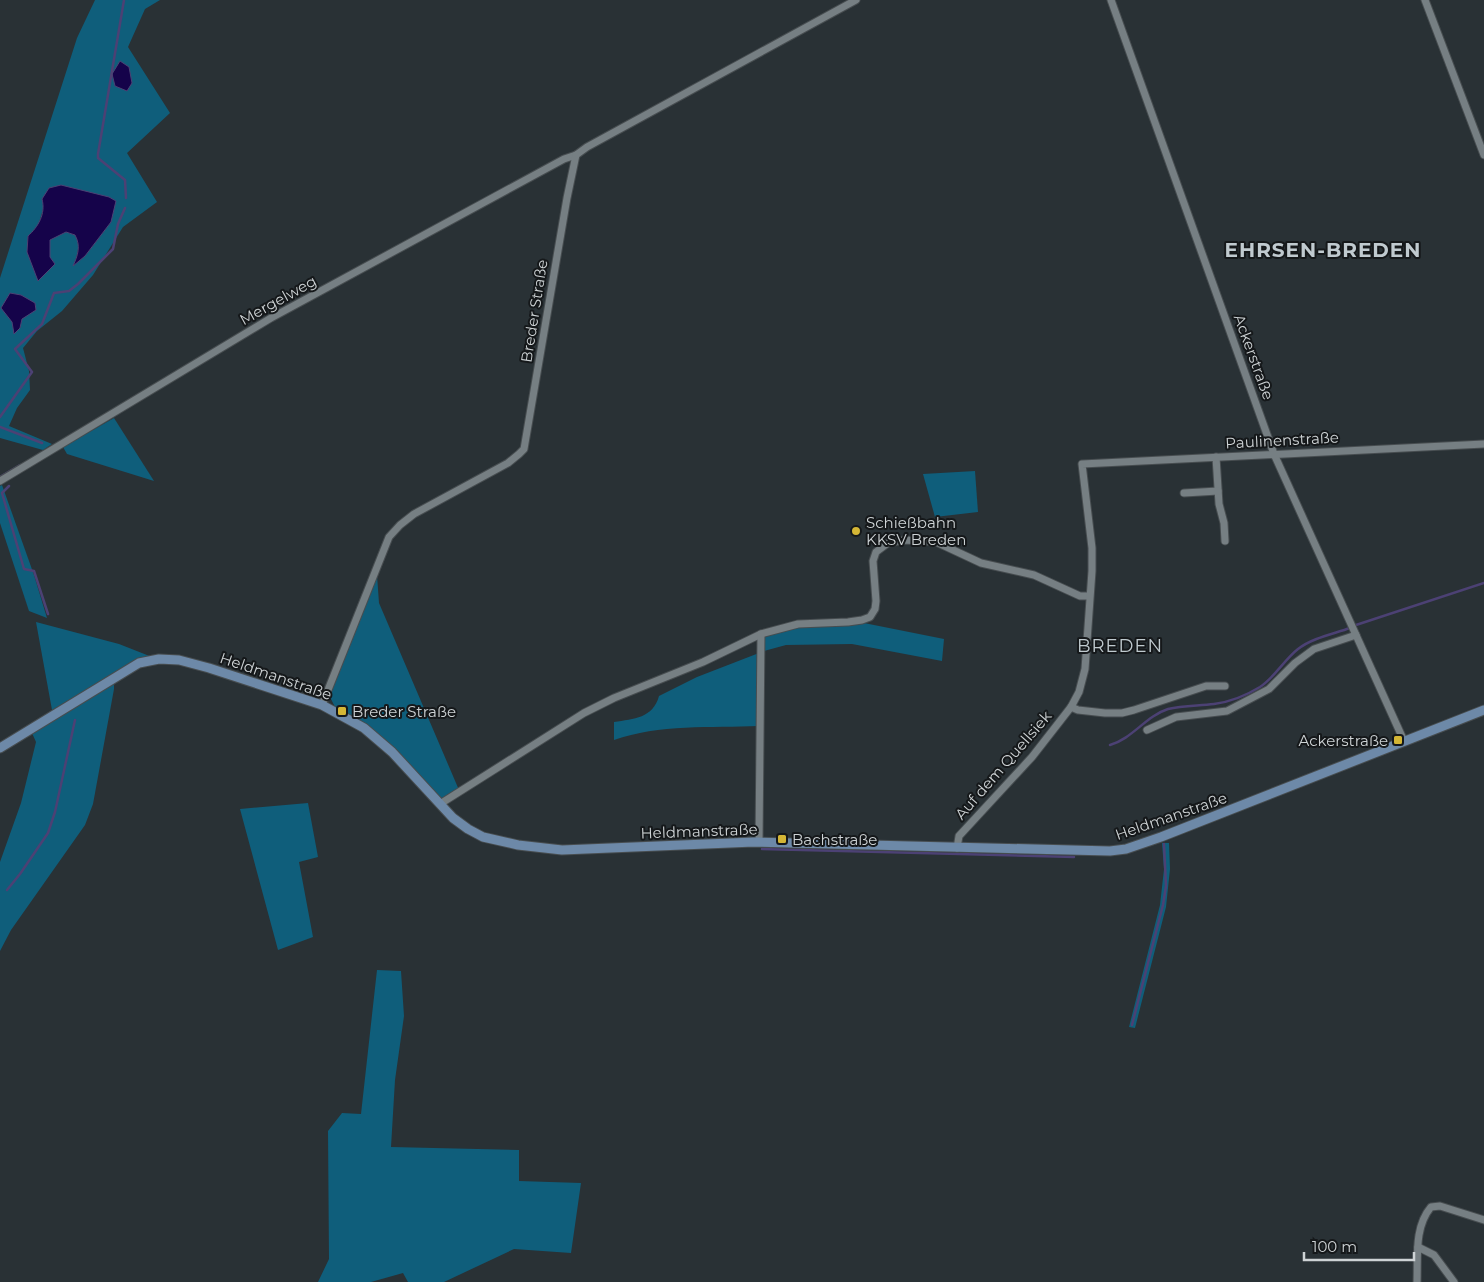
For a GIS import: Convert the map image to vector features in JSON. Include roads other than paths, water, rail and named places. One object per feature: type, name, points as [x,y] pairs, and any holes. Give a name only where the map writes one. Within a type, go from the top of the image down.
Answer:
[{"type":"main road","name":"Heldmanstraße","points":[[0,748],[139,663],[159,659],[179,660],[322,705],[364,728],[392,752],[453,818],[483,837],[508,843],[540,849],[759,842],[1092,852],[1126,849],[1161,837],[1484,710]]},
{"type":"street","points":[[576,155],[587,147],[856,0]]},
{"type":"street","name":"Ackerstraße","points":[[1111,0],[1274,454],[1404,742]]},
{"type":"street","points":[[1425,0],[1482,144],[1484,155]]},
{"type":"street","name":"Mergelweg","points":[[0,480],[271,318],[564,159],[576,155]]},
{"type":"street","name":"Breder Straße","points":[[322,705],[389,537],[414,514],[508,462],[524,448],[576,155]]},
{"type":"street","name":"Paulinenstraße","points":[[1082,464],[1484,444]]},
{"type":"street","points":[[1216,457],[1219,504],[1224,523],[1225,541]]},
{"type":"street","name":"Auf dem Quellsiek","points":[[958,848],[959,836],[1032,757],[1071,707],[1079,692],[1083,679],[1092,572],[1092,548],[1082,464]]},
{"type":"street","points":[[1184,493],[1218,491]]},
{"type":"street","points":[[440,804],[584,713],[636,689],[703,662],[761,634],[798,624],[848,622],[870,617],[875,610],[876,601],[874,561],[876,552],[888,543],[904,540],[936,542],[981,563],[1034,575],[1080,596],[1089,596]]},
{"type":"street","points":[[759,842],[761,634]]},
{"type":"street","points":[[1147,730],[1176,718],[1227,711],[1269,689],[1295,663],[1314,649],[1356,635]]},
{"type":"street","points":[[1071,707],[1078,710],[1122,713],[1206,686],[1225,686]]},
{"type":"street","points":[[1417,1282],[1421,1226],[1425,1214],[1431,1207],[1440,1206],[1484,1220]]},
{"type":"street","points":[[1418,1247],[1434,1255],[1454,1282]]},
{"type":"waterway","points":[[124,0],[98,158],[125,180],[126,198]]},
{"type":"waterway","points":[[0,417],[32,372],[15,349],[42,324],[54,293],[69,291],[113,249],[118,224],[125,208]]},
{"type":"waterway","points":[[0,427],[42,443]]},
{"type":"waterway","points":[[0,477],[20,465]]},
{"type":"waterway","points":[[9,486],[2,493],[24,569],[34,571],[48,614]]},
{"type":"waterway","points":[[1356,625],[1484,583]]},
{"type":"waterway","points":[[1110,745],[1125,738],[1160,712],[1168,709],[1220,703],[1249,693],[1265,683],[1293,653],[1304,645],[1350,628]]},
{"type":"waterway","points":[[7,890],[48,833],[55,812],[75,720]]},
{"type":"waterway","points":[[1132,1025],[1163,905],[1166,886],[1164,844]]},
{"type":"waterway","points":[[762,849],[1074,857]]},
{"type":"place","name":"Schießbahn KKSV Breden","points":[[856,531]]},
{"type":"place","name":"Breder Straße","points":[[342,711]]},
{"type":"place","name":"Ackerstraße","points":[[1398,740]]},
{"type":"place","name":"Bachstraße","points":[[782,839]]},
{"type":"district","name":"EHRSEN-BREDEN","points":[[1323,250]]},
{"type":"district","name":"BREDEN","points":[[1120,646]]}]
